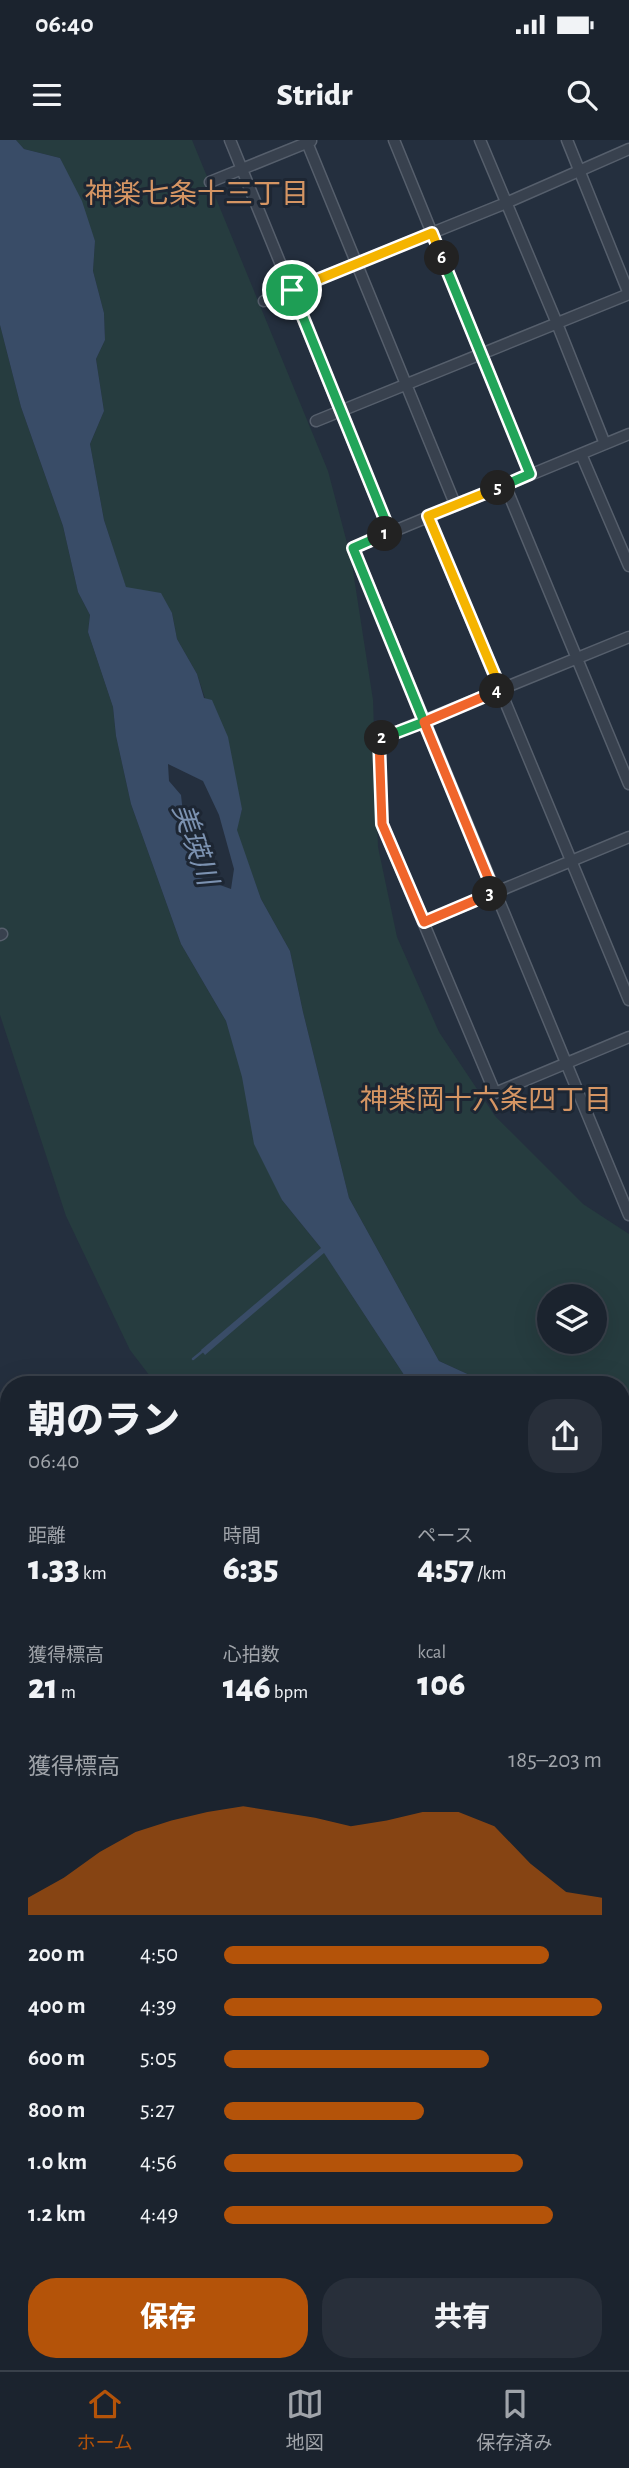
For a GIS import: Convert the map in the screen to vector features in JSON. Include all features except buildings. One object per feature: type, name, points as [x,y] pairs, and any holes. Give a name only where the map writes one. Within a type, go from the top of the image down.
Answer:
[{"type":"street","points":[[230,140],[390,532]]},
{"type":"street","points":[[394,140],[530,474]]},
{"type":"street","points":[[480,140],[605,444]]},
{"type":"street","points":[[316,421],[556,321],[629,294],[567,140]]},
{"type":"street","points":[[210,182],[309,141],[455,504]]},
{"type":"street","points":[[264,301],[506,203],[629,149]]},
{"type":"street","points":[[629,434],[353,548],[629,1215]]},
{"type":"street","points":[[581,454],[629,566]]},
{"type":"street","points":[[505,485],[629,784]]},
{"type":"street","points":[[428,516],[629,1000]]},
{"type":"street","points":[[629,637],[379,739],[382,824],[495,1093],[629,1037]]},
{"type":"street","points":[[424,922],[629,837]]},
{"type":"green space","points":[[16,140],[192,140],[328,471],[351,558],[373,700],[378,847],[397,937],[439,1032],[495,1116],[583,1204],[629,1234],[629,1376],[472,1376],[439,1361],[349,1198],[290,951],[261,899],[236,830],[242,809],[197,674],[177,639],[172,613],[126,588],[104,520],[90,444],[104,411],[96,359],[105,340],[104,313],[93,271],[95,241],[60,158],[24,149]]},
{"type":"green space","points":[[0,325],[21,407],[63,526],[78,592],[90,615],[88,632],[113,707],[116,736],[131,804],[181,944],[226,1021],[282,1200],[321,1248],[405,1376],[150,1376],[130,1350],[66,1216],[0,1015]]},
{"type":"water","points":[[0,140],[16,140],[24,149],[60,158],[82,201],[95,241],[93,271],[104,313],[105,340],[96,359],[104,411],[90,444],[104,520],[126,587],[161,593],[172,613],[177,639],[197,674],[204,698],[212,700],[228,737],[242,809],[237,830],[261,899],[290,951],[349,1198],[439,1361],[472,1376],[405,1376],[324,1253],[205,1355],[201,1350],[321,1248],[282,1200],[254,1144],[242,1077],[226,1021],[181,944],[131,804],[116,736],[113,707],[88,632],[90,615],[78,592],[63,526],[21,407],[0,325]],"holes":[[[168,764],[203,781],[219,815],[234,869],[231,889],[198,877],[183,840],[185,831],[181,795],[169,781]]]},
{"type":"waterway","points":[[193,1359],[204,1350]]},
{"type":"district","name":"神楽七条十三丁目","points":[[197,193]]},
{"type":"district","name":"神楽岡十六条四丁目","points":[[486,1099]]},
{"type":"route","points":[[292,290],[390,532],[353,548],[424,722],[379,739],[382,824],[424,922],[494,892],[424,722],[501,690],[428,516],[530,474],[432,233],[292,290]]},
{"type":"water label","name":"美瑛川","points":[[196,844]]}]
